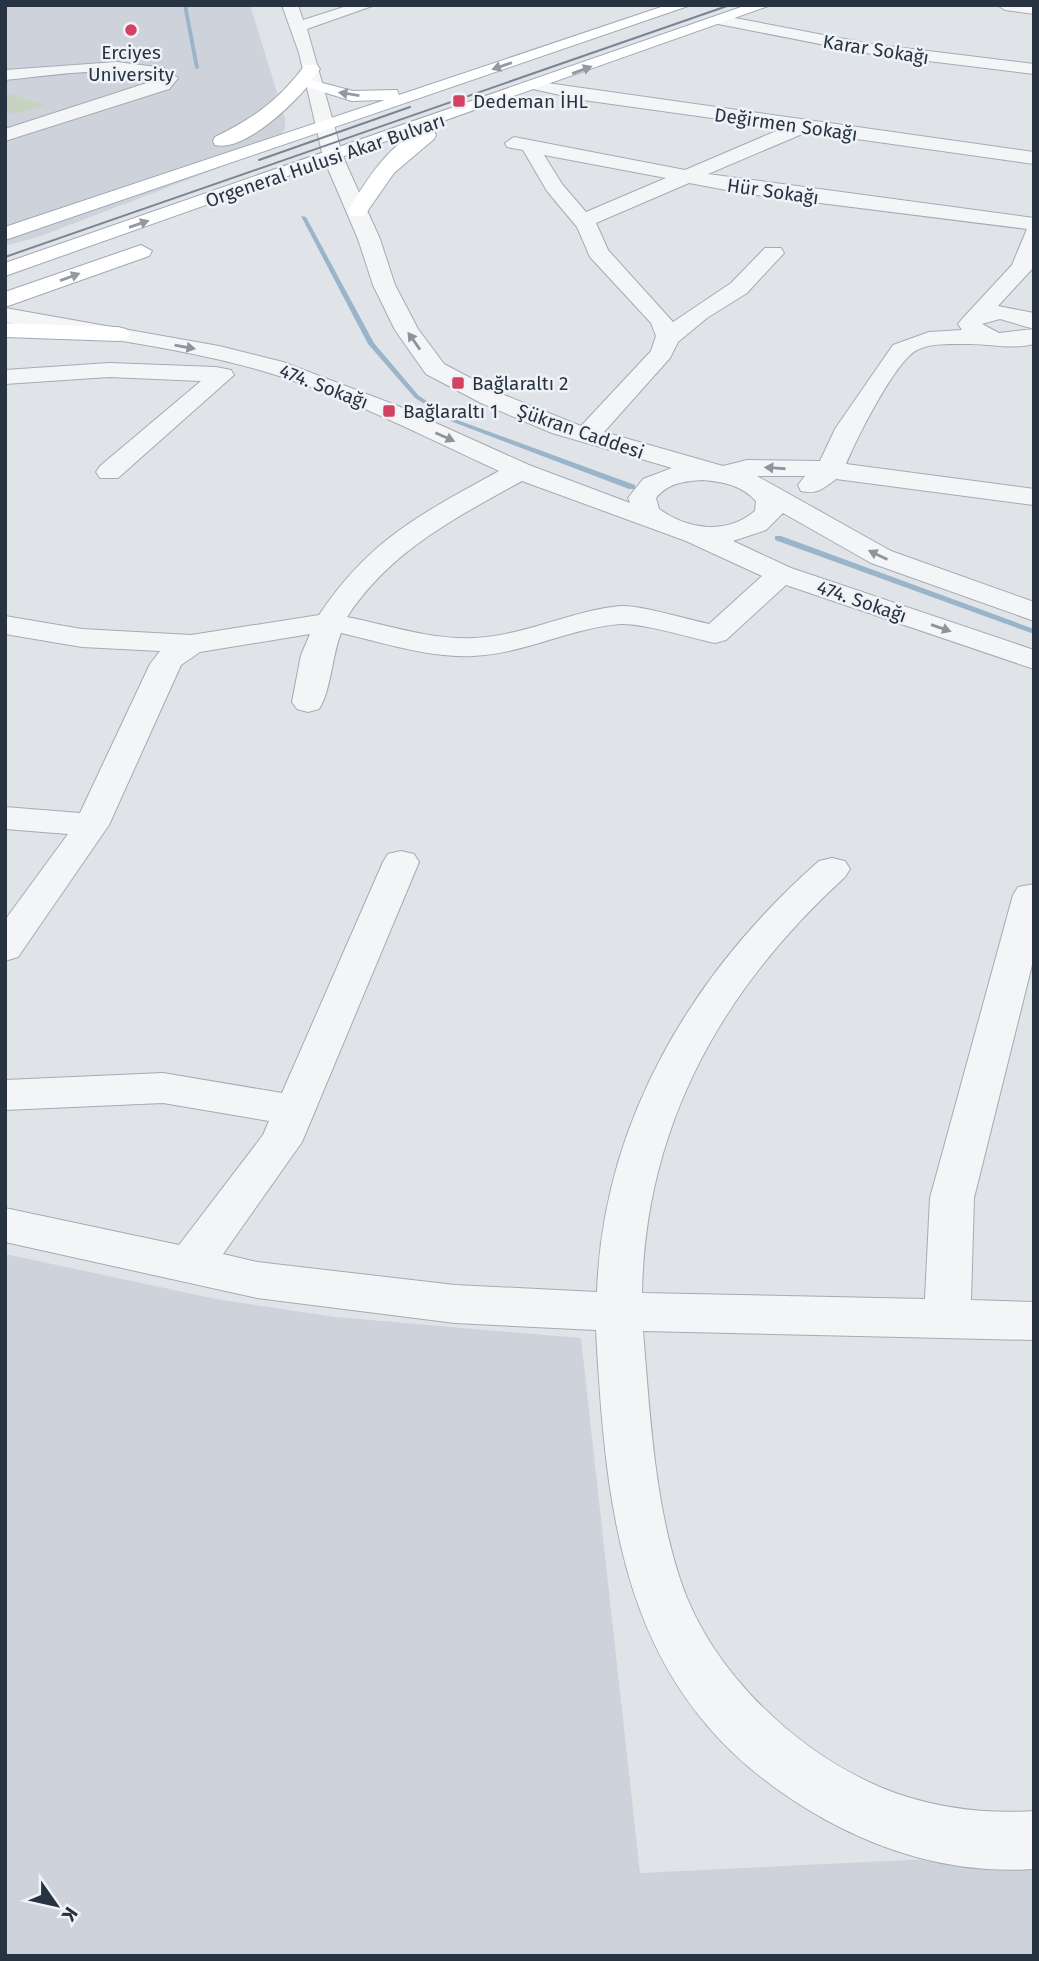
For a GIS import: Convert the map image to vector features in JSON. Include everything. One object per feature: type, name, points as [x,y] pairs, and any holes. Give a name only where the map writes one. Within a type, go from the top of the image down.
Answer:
[{"type":"main road","name":"Orgeneral Hulusi Akar Bulvarı","points":[[5,234],[683,5]]},
{"type":"main road","name":"Orgeneral Hulusi Akar Bulvarı","points":[[5,270],[763,5]]},
{"type":"main road","points":[[201,151],[257,125],[287,103],[312,77],[352,96],[372,96],[465,79]]},
{"type":"main road","points":[[357,212],[380,173],[405,149],[469,110]]},
{"type":"main road","points":[[5,215],[201,151],[324,125]]},
{"type":"main road","points":[[267,145],[311,150],[333,157],[333,175],[321,187]]},
{"type":"main road","points":[[5,300],[163,243]]},
{"type":"main road","points":[[5,330],[118,334]]},
{"type":"street","name":"Şükran Caddesi","points":[[290,5],[333,157],[394,307],[435,369],[489,398],[586,436],[720,474],[750,466],[829,471],[1034,497]]},
{"type":"street","points":[[298,27],[329,11],[367,5]]},
{"type":"street","points":[[1004,5],[1034,9]]},
{"type":"street","name":"Karar Sokağı","points":[[719,20],[871,49],[1034,69]]},
{"type":"street","points":[[5,75],[138,68],[160,71],[169,78],[163,85],[5,135]]},
{"type":"street","name":"Değirmen Sokağı","points":[[539,85],[583,95],[1034,158]]},
{"type":"street","points":[[668,338],[661,321],[598,252],[582,220],[802,127]]},
{"type":"street","name":"Hür Sokağı","points":[[582,220],[522,145],[682,177],[862,204],[1034,224]]},
{"type":"street","points":[[987,331],[1001,287],[1023,268],[1034,234]]},
{"type":"street","points":[[586,436],[662,353],[668,338],[699,313],[739,288],[773,253]]},
{"type":"street","points":[[694,534],[740,531],[753,527],[773,503],[829,471],[848,429],[901,350],[911,343],[987,331],[1018,341],[1031,314],[1028,276],[1023,268]]},
{"type":"street","points":[[987,331],[1006,313],[1031,314]]},
{"type":"street","name":"474. Sokağı","points":[[5,315],[219,353],[311,381],[389,411],[520,471],[694,534],[780,574],[1034,660]]},
{"type":"street","points":[[987,331],[1034,352]]},
{"type":"street","points":[[5,377],[109,370],[222,374],[311,381]]},
{"type":"street","points":[[109,472],[222,374]]},
{"type":"street","points":[[308,702],[315,657],[330,622],[366,571],[409,533],[457,503],[520,471]]},
{"type":"street","points":[[666,526],[647,513],[642,498],[645,491],[662,479],[674,475],[720,474],[746,480],[773,503],[881,557],[1034,612]]},
{"type":"street","points":[[5,625],[82,639],[191,644],[330,622],[455,647],[513,642],[570,625],[622,615],[715,634],[780,574]]},
{"type":"street","points":[[5,948],[92,825],[166,664],[172,656],[191,644]]},
{"type":"street","points":[[5,818],[92,825]]},
{"type":"street","points":[[188,1267],[281,1142],[401,862]]},
{"type":"street","points":[[832,869],[764,933],[734,969],[682,1052],[661,1099],[633,1198],[623,1252],[619,1311],[636,1501],[643,1542],[673,1626],[711,1691],[746,1730],[776,1757],[823,1789],[874,1814],[915,1829],[958,1839],[1000,1844],[1034,1840]]},
{"type":"street","points":[[947,1320],[952,1198],[1031,895]]},
{"type":"street","points":[[5,1096],[163,1088],[294,1110]]},
{"type":"street","points":[[5,1225],[188,1267],[376,1296],[548,1310],[1034,1321]]},
{"type":"shaded area","points":[[5,5],[250,5],[285,118],[285,129],[276,141],[255,154],[41,236],[5,246]]},
{"type":"shaded area","points":[[5,1254],[216,1299],[335,1317],[581,1338],[640,1873],[1034,1854],[1034,1956],[5,1956]]},
{"type":"green space","points":[[5,92],[45,105],[15,114],[5,111]]},
{"type":"waterway","points":[[185,5],[197,68]]},
{"type":"waterway","points":[[303,217],[371,344],[417,397],[455,421],[632,487]]},
{"type":"waterway","points":[[778,538],[1034,632]]},
{"type":"tram line","points":[[5,257],[730,5]]},
{"type":"tram line","points":[[259,160],[410,107]]},
{"type":"place","name":"Erciyes University","points":[[131,30]]},
{"type":"place","name":"Dedeman İHL","points":[[459,101]]},
{"type":"place","name":"Bağlaraltı 2","points":[[458,383]]},
{"type":"place","name":"Bağlaraltı 1","points":[[389,411]]}]
